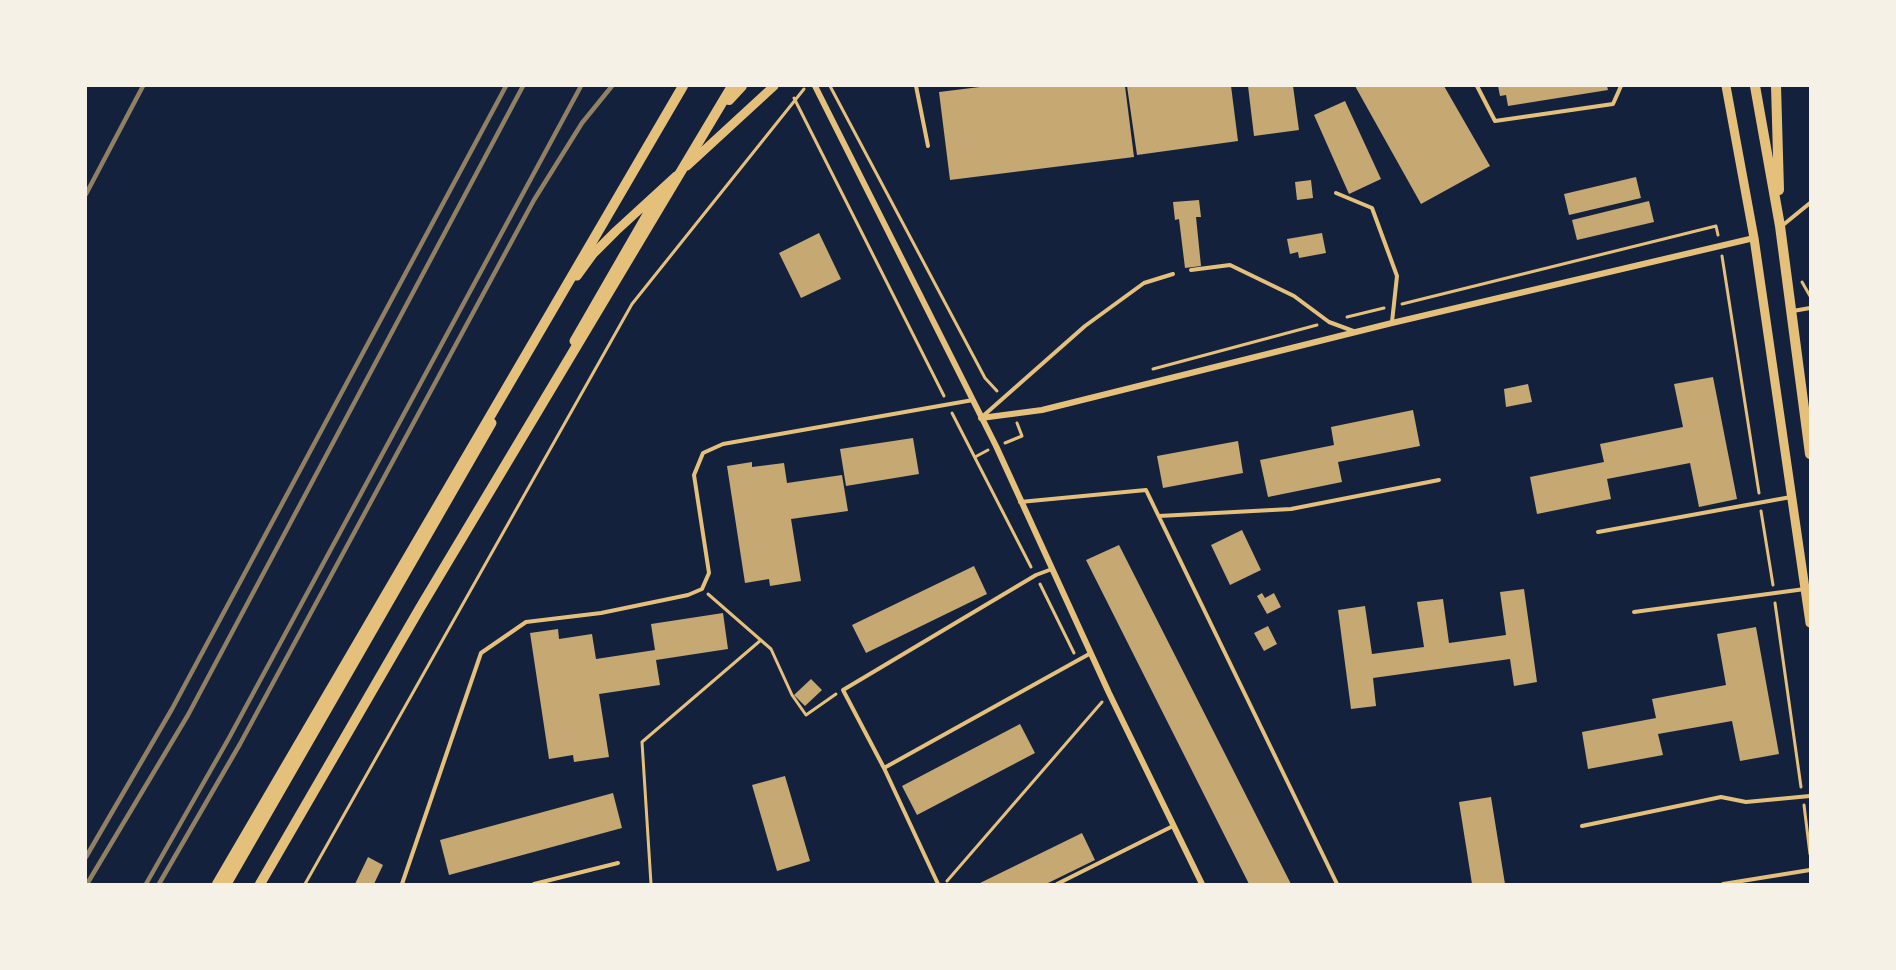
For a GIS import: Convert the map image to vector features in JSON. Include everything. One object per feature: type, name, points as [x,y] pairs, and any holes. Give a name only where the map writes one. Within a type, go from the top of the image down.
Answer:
[{"type":"main road","points":[[218,885],[683,86]]},
{"type":"main road","points":[[260,885],[420,608],[732,86]]},
{"type":"main road","points":[[711,120],[742,86]]},
{"type":"main road","points":[[1755,86],[1780,226],[1810,454]]},
{"type":"main road","points":[[1776,86],[1780,226]]},
{"type":"street","points":[[227,885],[575,279],[593,254],[774,86]]},
{"type":"street","points":[[815,86],[973,400],[1109,693],[1202,885]]},
{"type":"street","points":[[1726,86],[1754,238],[1810,623]]},
{"type":"street","points":[[260,885],[663,188]]},
{"type":"street","points":[[981,418],[1042,410],[1392,323],[1754,238]]},
{"type":"lane","points":[[916,86],[928,146]]},
{"type":"lane","points":[[1477,86],[1495,121],[1613,104],[1621,86]]},
{"type":"lane","points":[[1336,193],[1372,208],[1397,276],[1392,323]]},
{"type":"lane","points":[[1780,226],[1810,203]]},
{"type":"lane","points":[[1191,270],[1230,265],[1294,296],[1329,322],[1356,332]]},
{"type":"lane","points":[[981,418],[1102,314],[1144,283],[1173,274]]},
{"type":"lane","points":[[1790,311],[1810,308]]},
{"type":"lane","points":[[402,885],[482,653],[526,622],[601,613],[688,595],[702,589],[709,573],[694,475],[703,453],[723,444],[973,400]]},
{"type":"lane","points":[[1159,516],[1291,509],[1439,480]]},
{"type":"lane","points":[[1020,502],[1146,490],[1337,885]]},
{"type":"lane","points":[[1598,532],[1792,497]]},
{"type":"lane","points":[[938,885],[884,768],[843,690],[1036,575],[1053,569]]},
{"type":"lane","points":[[1634,612],[1805,589]]},
{"type":"lane","points":[[884,768],[1092,653]]},
{"type":"lane","points":[[1582,826],[1721,797],[1746,801],[1810,796]]},
{"type":"lane","points":[[1057,885],[1173,826]]},
{"type":"lane","points":[[534,885],[618,863]]},
{"type":"lane","points":[[1723,885],[1810,870]]},
{"type":"path","points":[[305,885],[632,304],[794,98],[808,86]]},
{"type":"path","points":[[830,86],[985,378],[1004,398]]},
{"type":"path","points":[[794,98],[948,406],[1036,575],[1077,661]]},
{"type":"path","points":[[1146,371],[1395,305],[1716,226],[1796,748]]},
{"type":"path","points":[[702,589],[771,649],[792,695],[806,715],[843,690]]},
{"type":"path","points":[[651,885],[642,742],[761,640]]},
{"type":"path","points":[[944,885],[1109,693]]},
{"type":"building","points":[[988,86],[1125,86],[1134,157],[950,180],[939,92]]},
{"type":"building","points":[[1127,86],[1231,86],[1238,141],[1137,155]]},
{"type":"building","points":[[1248,86],[1293,86],[1299,130],[1254,136]]},
{"type":"building","points":[[1355,86],[1444,86],[1490,166],[1421,204]]},
{"type":"building","points":[[1498,86],[1607,86],[1608,90],[1508,106],[1506,95],[1500,96]]},
{"type":"building","points":[[1345,101],[1381,179],[1349,194],[1314,115]]},
{"type":"building","points":[[1636,177],[1641,198],[1569,215],[1564,194]]},
{"type":"building","points":[[1311,180],[1313,198],[1297,200],[1295,182]]},
{"type":"building","points":[[1199,200],[1201,217],[1196,217],[1201,266],[1185,268],[1179,219],[1175,220],[1173,202]]},
{"type":"building","points":[[1649,201],[1654,222],[1577,240],[1572,220]]},
{"type":"building","points":[[819,233],[841,279],[801,298],[779,253]]},
{"type":"building","points":[[1322,233],[1326,253],[1299,258],[1298,252],[1290,254],[1287,239]]},
{"type":"building","points":[[1713,377],[1737,499],[1699,507],[1690,463],[1607,479],[1611,499],[1537,514],[1530,477],[1604,462],[1600,444],[1683,427],[1674,384]]},
{"type":"building","points":[[1528,384],[1532,402],[1506,407],[1504,389]]},
{"type":"building","points":[[1413,410],[1420,446],[1338,462],[1342,482],[1268,497],[1260,460],[1334,445],[1331,427]]},
{"type":"building","points":[[913,438],[919,474],[846,486],[840,449]]},
{"type":"building","points":[[1238,441],[1243,473],[1163,488],[1157,456]]},
{"type":"building","points":[[752,462],[752,467],[784,463],[787,483],[842,475],[848,511],[791,519],[801,581],[770,586],[769,579],[745,583],[727,466]]},
{"type":"building","points":[[1242,530],[1261,570],[1230,585],[1211,545]]},
{"type":"building","points":[[1119,545],[1291,884],[1249,884],[1086,560]]},
{"type":"building","points":[[974,566],[987,594],[866,653],[852,625]]},
{"type":"building","points":[[1524,589],[1537,682],[1514,686],[1510,659],[1373,678],[1376,706],[1351,709],[1338,610],[1365,606],[1372,654],[1424,647],[1417,602],[1443,599],[1449,643],[1506,635],[1500,592]]},
{"type":"building","points":[[1262,593],[1265,598],[1274,593],[1281,607],[1267,614],[1257,596]]},
{"type":"building","points":[[723,613],[728,649],[656,660],[660,685],[599,694],[609,757],[574,762],[573,755],[549,759],[530,633],[558,629],[559,639],[592,634],[596,659],[655,650],[651,624]]},
{"type":"building","points":[[1268,626],[1277,644],[1264,651],[1254,633]]},
{"type":"building","points":[[1756,627],[1779,754],[1740,761],[1732,721],[1658,734],[1663,755],[1588,769],[1582,732],[1656,718],[1652,699],[1726,685],[1717,634]]},
{"type":"building","points":[[811,679],[822,690],[805,706],[794,695]]},
{"type":"building","points":[[1020,724],[1035,753],[917,815],[902,786]]},
{"type":"building","points":[[785,776],[810,861],[777,871],[752,785]]},
{"type":"building","points":[[613,793],[622,828],[449,875],[440,840]]},
{"type":"building","points":[[1491,797],[1505,884],[1472,884],[1459,802]]},
{"type":"building","points":[[1082,833],[1095,860],[1046,884],[978,884]]},
{"type":"building","points":[[368,857],[383,865],[374,884],[355,884]]},
{"type":"railway","points":[[86,194],[143,86]]},
{"type":"railway","points":[[86,857],[172,709],[506,86]]},
{"type":"railway","points":[[87,884],[188,715],[523,86]]},
{"type":"railway","points":[[146,884],[229,738],[581,86]]},
{"type":"railway","points":[[159,884],[240,744],[534,200],[582,123],[612,86]]}]
